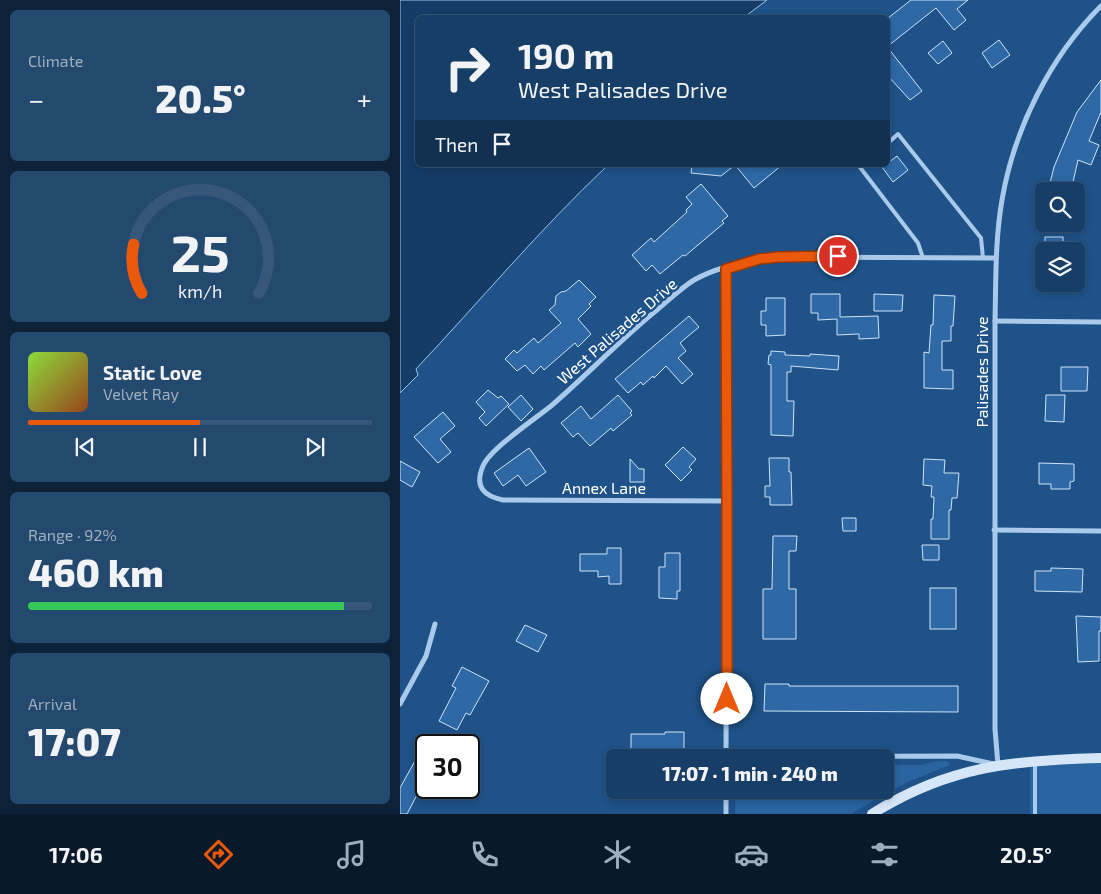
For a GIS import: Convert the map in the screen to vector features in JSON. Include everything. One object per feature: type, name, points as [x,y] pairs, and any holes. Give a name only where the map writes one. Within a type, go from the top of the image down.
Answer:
[{"type":"main road","points":[[872,814],[909,793],[939,780],[998,765],[1035,760],[1101,758]]},
{"type":"street","name":"Palisades Drive","points":[[998,765],[995,729],[994,530],[996,258],[1000,217],[1006,178],[1024,125],[1036,97],[1061,54],[1074,36],[1101,6]]},
{"type":"street","name":"West Palisades Drive","points":[[482,491],[479,483],[480,474],[488,458],[494,452],[552,405],[640,324],[694,281],[759,259],[778,257],[996,258]]},
{"type":"street","points":[[726,269],[726,749]]},
{"type":"street","points":[[995,322],[1101,322]]},
{"type":"street","name":"Annex Lane","points":[[482,491],[490,497],[503,500],[727,501]]},
{"type":"street","points":[[994,530],[1101,531]]},
{"type":"street","points":[[400,704],[426,656],[435,624]]},
{"type":"street","points":[[894,756],[957,756],[998,765]]},
{"type":"street","points":[[726,799],[726,814]]},
{"type":"lane","points":[[890,141],[898,134],[981,238],[983,258]]},
{"type":"lane","points":[[860,167],[918,243],[923,258]]},
{"type":"lane","points":[[1035,760],[1035,814]]},
{"type":"shaded area","points":[[400,0],[767,0],[747,15],[415,15],[415,167],[606,167],[534,240],[416,369],[418,375],[400,393]]},
{"type":"shaded area","points":[[1101,758],[1101,814],[1030,814],[1030,761]]},
{"type":"shaded area","points":[[946,761],[950,763],[948,766],[894,789],[894,765],[922,765]]},
{"type":"shaded area","points":[[736,799],[876,799],[851,814],[735,814]]},
{"type":"building","points":[[911,0],[968,0],[957,9],[966,20],[954,30],[936,8],[890,44],[890,16]]},
{"type":"building","points":[[999,40],[1010,55],[992,68],[982,53]]},
{"type":"building","points":[[943,41],[952,53],[938,64],[928,53]]},
{"type":"building","points":[[890,51],[922,91],[910,100],[890,78]]},
{"type":"building","points":[[1101,80],[1101,112],[1089,141],[1099,145],[1091,165],[1078,160],[1073,182],[1050,182],[1054,167],[1077,112]]},
{"type":"building","points":[[897,156],[908,170],[893,182],[882,167],[890,167],[890,161]]},
{"type":"building","points":[[692,167],[732,167],[721,176],[691,173]]},
{"type":"building","points":[[737,167],[780,167],[754,188]]},
{"type":"building","points":[[701,184],[728,216],[722,221],[724,223],[685,256],[683,255],[660,274],[652,265],[646,271],[632,255],[651,238],[654,242],[687,212],[686,210],[692,204],[686,197]]},
{"type":"building","points":[[1045,237],[1063,237],[1063,242],[1045,242]]},
{"type":"building","points":[[579,280],[596,297],[589,304],[591,306],[578,319],[591,334],[578,347],[575,343],[544,370],[541,366],[533,374],[525,365],[517,371],[505,359],[514,350],[517,353],[534,338],[538,343],[561,323],[549,310],[555,305],[556,296],[566,291]]},
{"type":"building","points":[[811,294],[840,294],[840,317],[878,316],[879,338],[859,339],[859,334],[837,335],[837,319],[818,320],[818,313],[811,313]]},
{"type":"building","points":[[874,294],[903,295],[902,311],[874,311]]},
{"type":"building","points":[[934,295],[955,296],[951,341],[942,341],[942,370],[953,370],[953,389],[924,388],[924,352],[929,353],[931,325],[933,325]]},
{"type":"building","points":[[766,298],[785,298],[785,335],[766,336],[766,325],[761,325],[761,311],[766,311]]},
{"type":"building","points":[[689,316],[699,327],[680,343],[686,351],[678,358],[693,374],[682,384],[666,366],[654,378],[653,376],[643,385],[641,382],[628,393],[615,379]]},
{"type":"building","points":[[771,351],[785,352],[785,355],[839,356],[838,370],[791,366],[791,372],[787,372],[787,401],[794,401],[793,436],[771,435],[771,365],[768,364]]},
{"type":"building","points":[[1061,367],[1088,367],[1087,391],[1061,391]]},
{"type":"building","points":[[488,390],[498,398],[501,396],[509,404],[486,426],[479,418],[485,412],[476,402]]},
{"type":"building","points":[[521,395],[533,409],[521,421],[508,407]]},
{"type":"building","points":[[618,395],[632,411],[630,413],[632,415],[613,431],[611,428],[590,446],[578,433],[573,437],[561,423],[581,406],[591,419]]},
{"type":"building","points":[[1046,395],[1065,395],[1064,422],[1045,421]]},
{"type":"building","points":[[443,412],[455,426],[440,439],[451,452],[438,463],[414,437]]},
{"type":"building","points":[[683,447],[696,459],[689,467],[692,470],[681,481],[665,465]]},
{"type":"building","points":[[529,448],[546,472],[526,486],[518,475],[503,486],[494,473]]},
{"type":"building","points":[[769,458],[789,458],[792,505],[770,505],[770,497],[765,497],[765,486],[770,486]]},
{"type":"building","points":[[630,459],[639,469],[644,469],[644,482],[630,482]]},
{"type":"building","points":[[924,459],[945,460],[944,473],[959,473],[957,498],[952,498],[951,510],[949,510],[949,539],[931,539],[934,497],[931,497],[932,486],[923,485]]},
{"type":"building","points":[[400,461],[420,472],[412,487],[400,480]]},
{"type":"building","points":[[1039,463],[1074,464],[1074,481],[1070,482],[1070,489],[1051,489],[1051,484],[1039,484]]},
{"type":"building","points":[[842,518],[856,518],[856,531],[843,531]]},
{"type":"building","points":[[773,536],[797,536],[796,551],[789,551],[789,589],[796,589],[796,639],[763,639],[763,589],[772,589]]},
{"type":"building","points":[[922,545],[939,545],[939,560],[923,560]]},
{"type":"building","points":[[607,548],[621,548],[621,584],[609,584],[609,576],[598,577],[598,571],[580,571],[580,554],[607,554]]},
{"type":"building","points":[[665,553],[680,553],[680,591],[677,591],[677,599],[659,598],[659,567],[665,567]]},
{"type":"building","points":[[1051,568],[1083,569],[1082,592],[1035,591],[1035,571],[1051,571]]},
{"type":"building","points":[[930,588],[956,588],[956,629],[930,629]]},
{"type":"building","points":[[1076,616],[1101,617],[1099,661],[1078,662]]},
{"type":"building","points":[[525,625],[547,635],[538,652],[516,641]]},
{"type":"building","points":[[462,667],[489,681],[470,715],[466,713],[457,730],[439,721],[456,688],[452,686]]},
{"type":"building","points":[[765,684],[789,684],[789,686],[958,686],[958,712],[764,711]]},
{"type":"building","points":[[665,732],[684,732],[684,749],[631,749],[631,734],[665,734]]},
{"type":"building","points":[[415,761],[415,799],[407,814],[400,814],[400,788]]},
{"type":"route","points":[[727,699],[726,269],[759,259],[838,256]]}]
